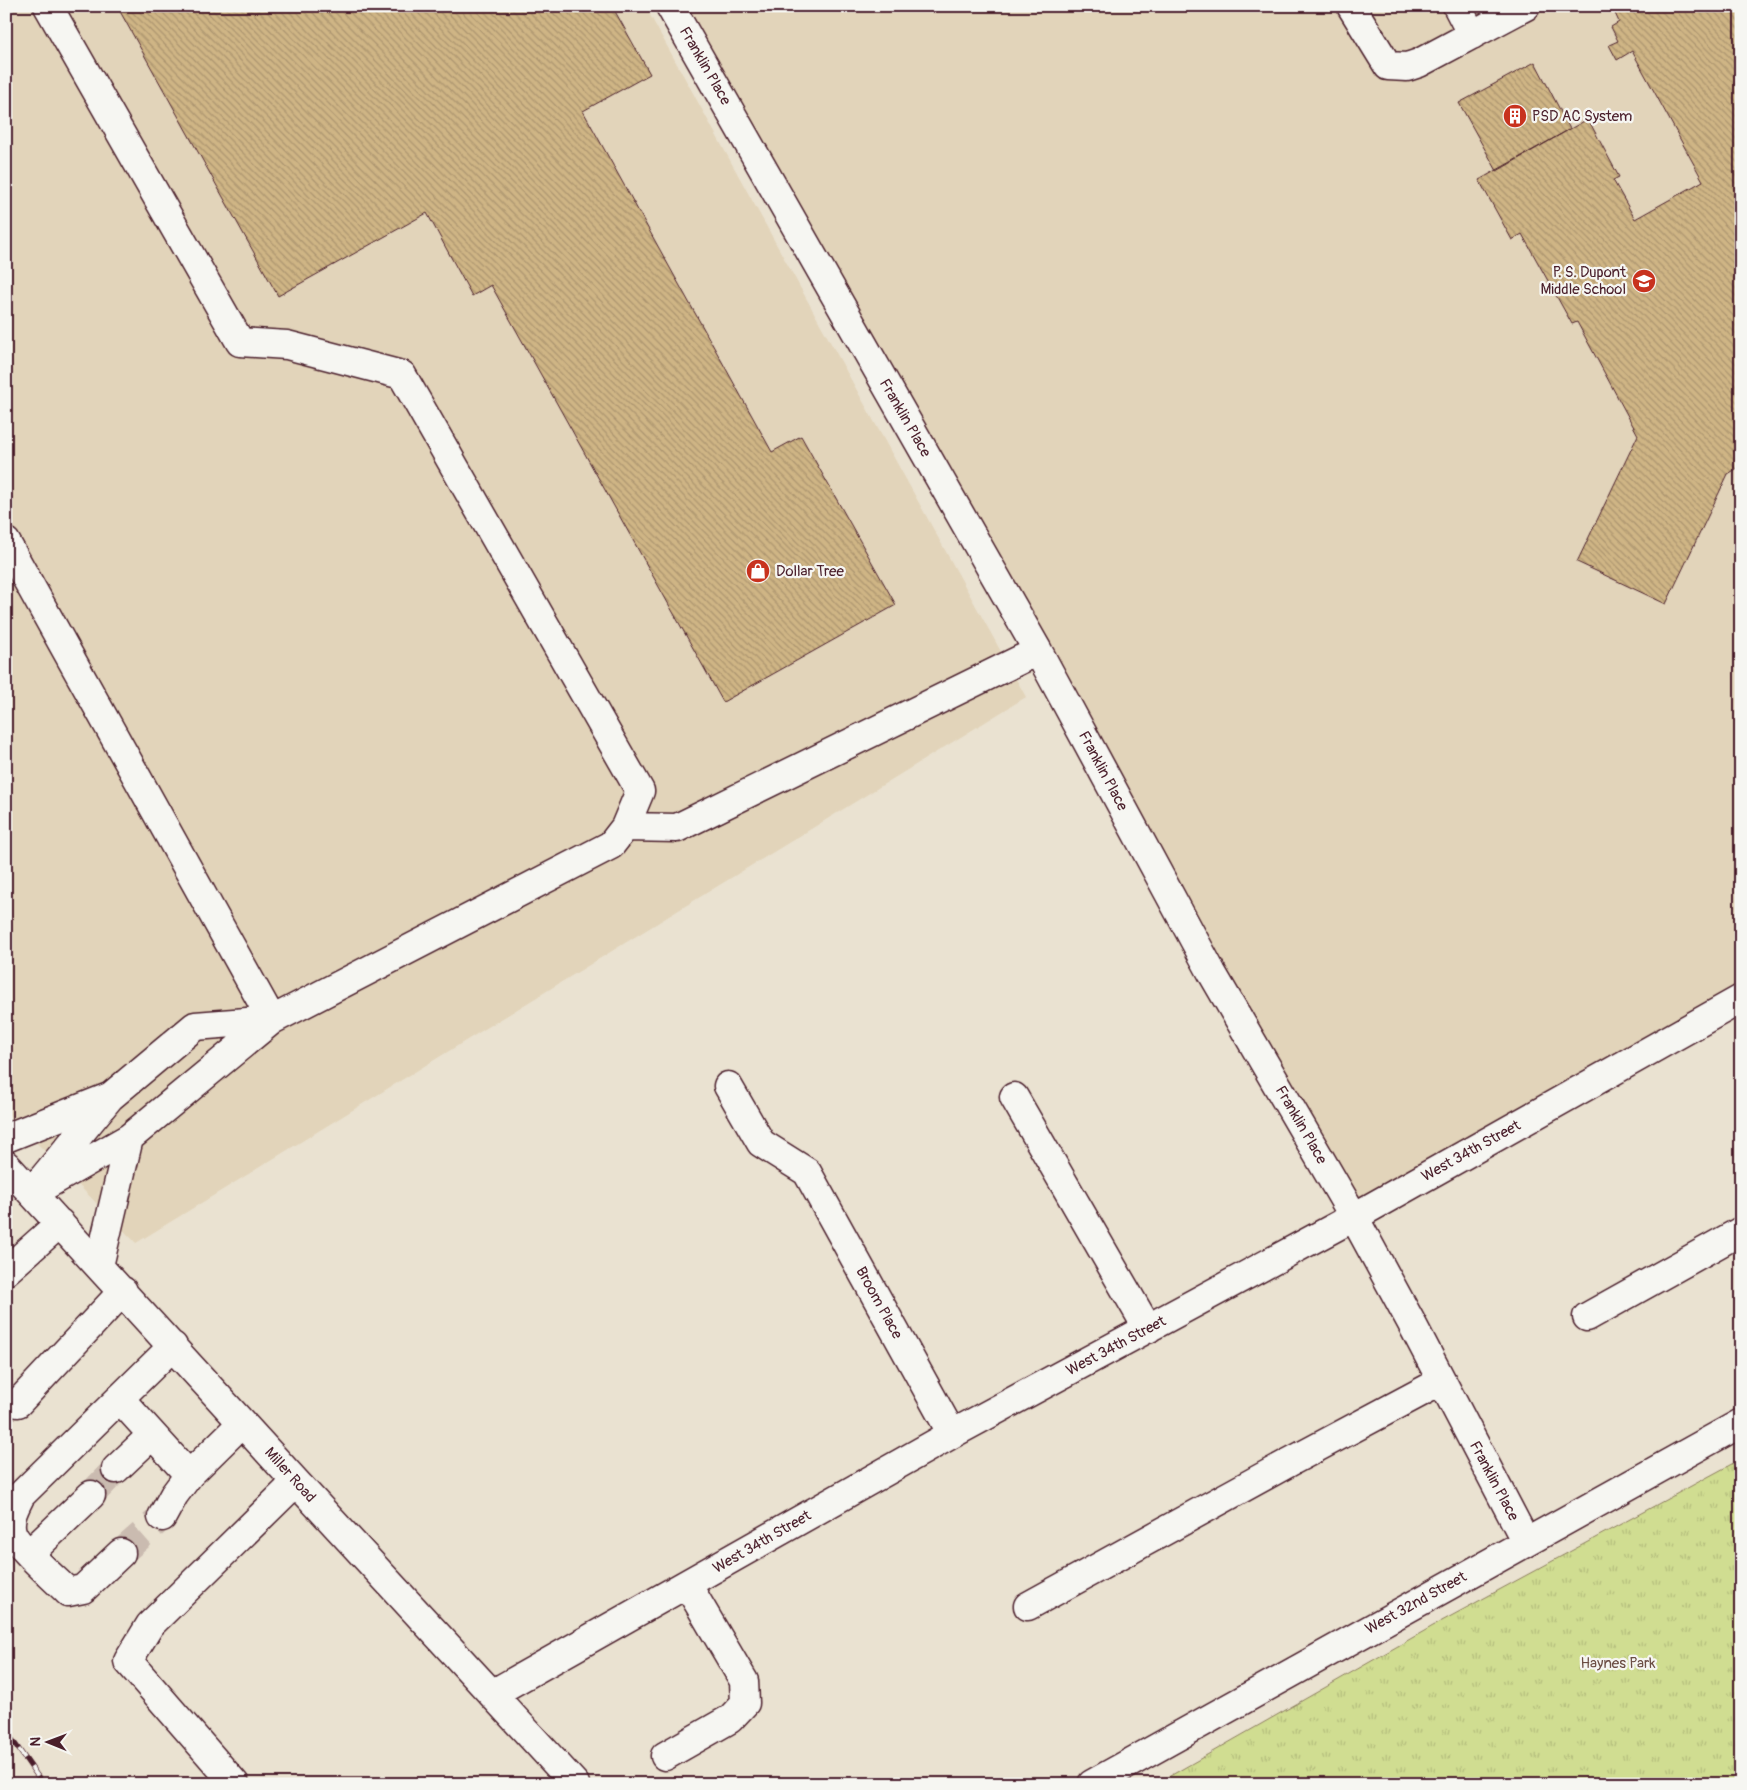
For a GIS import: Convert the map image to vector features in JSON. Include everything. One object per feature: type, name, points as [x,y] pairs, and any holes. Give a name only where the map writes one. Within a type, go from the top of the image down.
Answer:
[{"type":"street","points":[[32,1193],[129,1138],[272,1020],[611,845],[625,827],[640,791],[402,375],[287,344],[240,342],[48,6]]},
{"type":"street","name":"Franklin Place","points":[[670,6],[1038,651],[1212,973],[1354,1217],[1526,1542]]},
{"type":"street","points":[[1352,6],[1388,66],[1407,67],[1526,6]]},
{"type":"street","points":[[1456,6],[1472,34]]},
{"type":"street","points":[[6,542],[272,1020]]},
{"type":"street","points":[[625,827],[677,828],[1038,651]]},
{"type":"street","name":"West 34th Street","points":[[492,1694],[952,1434],[1354,1217],[1741,999]]},
{"type":"street","points":[[32,1193],[110,1096],[195,1026],[272,1020]]},
{"type":"street","name":"Broom Place","points":[[728,1086],[761,1143],[807,1172],[952,1434]]},
{"type":"street","points":[[6,1138],[110,1096]]},
{"type":"street","points":[[1014,1097],[1148,1328]]},
{"type":"street","points":[[99,1266],[129,1138]]},
{"type":"street","name":"Miller Road","points":[[6,1165],[575,1784]]},
{"type":"street","points":[[8,1265],[60,1223]]},
{"type":"street","points":[[1587,1317],[1741,1232]]},
{"type":"street","points":[[18,1403],[123,1291]]},
{"type":"street","points":[[121,1553],[82,1589],[68,1592],[29,1554],[12,1533],[11,1515],[21,1495],[173,1346]]},
{"type":"street","points":[[1028,1606],[1442,1381]]},
{"type":"street","points":[[120,1399],[189,1475]]},
{"type":"street","points":[[162,1517],[174,1495],[189,1475],[242,1423]]},
{"type":"street","name":"West 32nd Street","points":[[1092,1784],[1741,1423]]},
{"type":"street","points":[[116,1469],[152,1435]]},
{"type":"street","points":[[235,1784],[128,1661],[150,1625],[296,1482]]},
{"type":"street","points":[[29,1554],[91,1495]]},
{"type":"street","points":[[665,1756],[730,1719],[745,1703],[744,1682],[687,1584]]},
{"type":"shaded area","points":[[6,6],[645,6],[1026,697],[136,1243],[6,1112]]},
{"type":"shaded area","name":"P. S. Dupont Middle School","points":[[668,6],[1741,6],[1741,1001],[1354,1217]]},
{"type":"green space","name":"Haynes Park","points":[[1741,1459],[1741,1784],[1156,1784],[1440,1622]]},
{"type":"building","points":[[117,6],[612,6],[650,74],[583,111],[772,452],[801,436],[896,605],[723,702],[491,285],[472,296],[427,213],[278,296]]},
{"type":"building","name":"P. S. Dupont Middle School","points":[[1622,6],[1741,6],[1741,466],[1728,474],[1666,604],[1577,562],[1638,435],[1577,322],[1572,324],[1522,234],[1512,240],[1479,180],[1588,119],[1619,177],[1613,180],[1635,219],[1703,181],[1632,51],[1617,60],[1609,45],[1618,41],[1611,27],[1619,22],[1614,11]]},
{"type":"building","name":"PSD AC System","points":[[1535,62],[1570,129],[1497,171],[1459,103]]},
{"type":"tunnel","points":[[91,1495],[116,1469]]},
{"type":"tunnel","points":[[121,1553],[162,1517]]},
{"type":"railway","points":[[6,1731],[43,1784]]},
{"type":"place","name":"PSD AC System","points":[[1515,116]]},
{"type":"place","name":"P. S. Dupont Middle School","points":[[1644,281]]},
{"type":"place","name":"Dollar Tree","points":[[758,571]]}]
